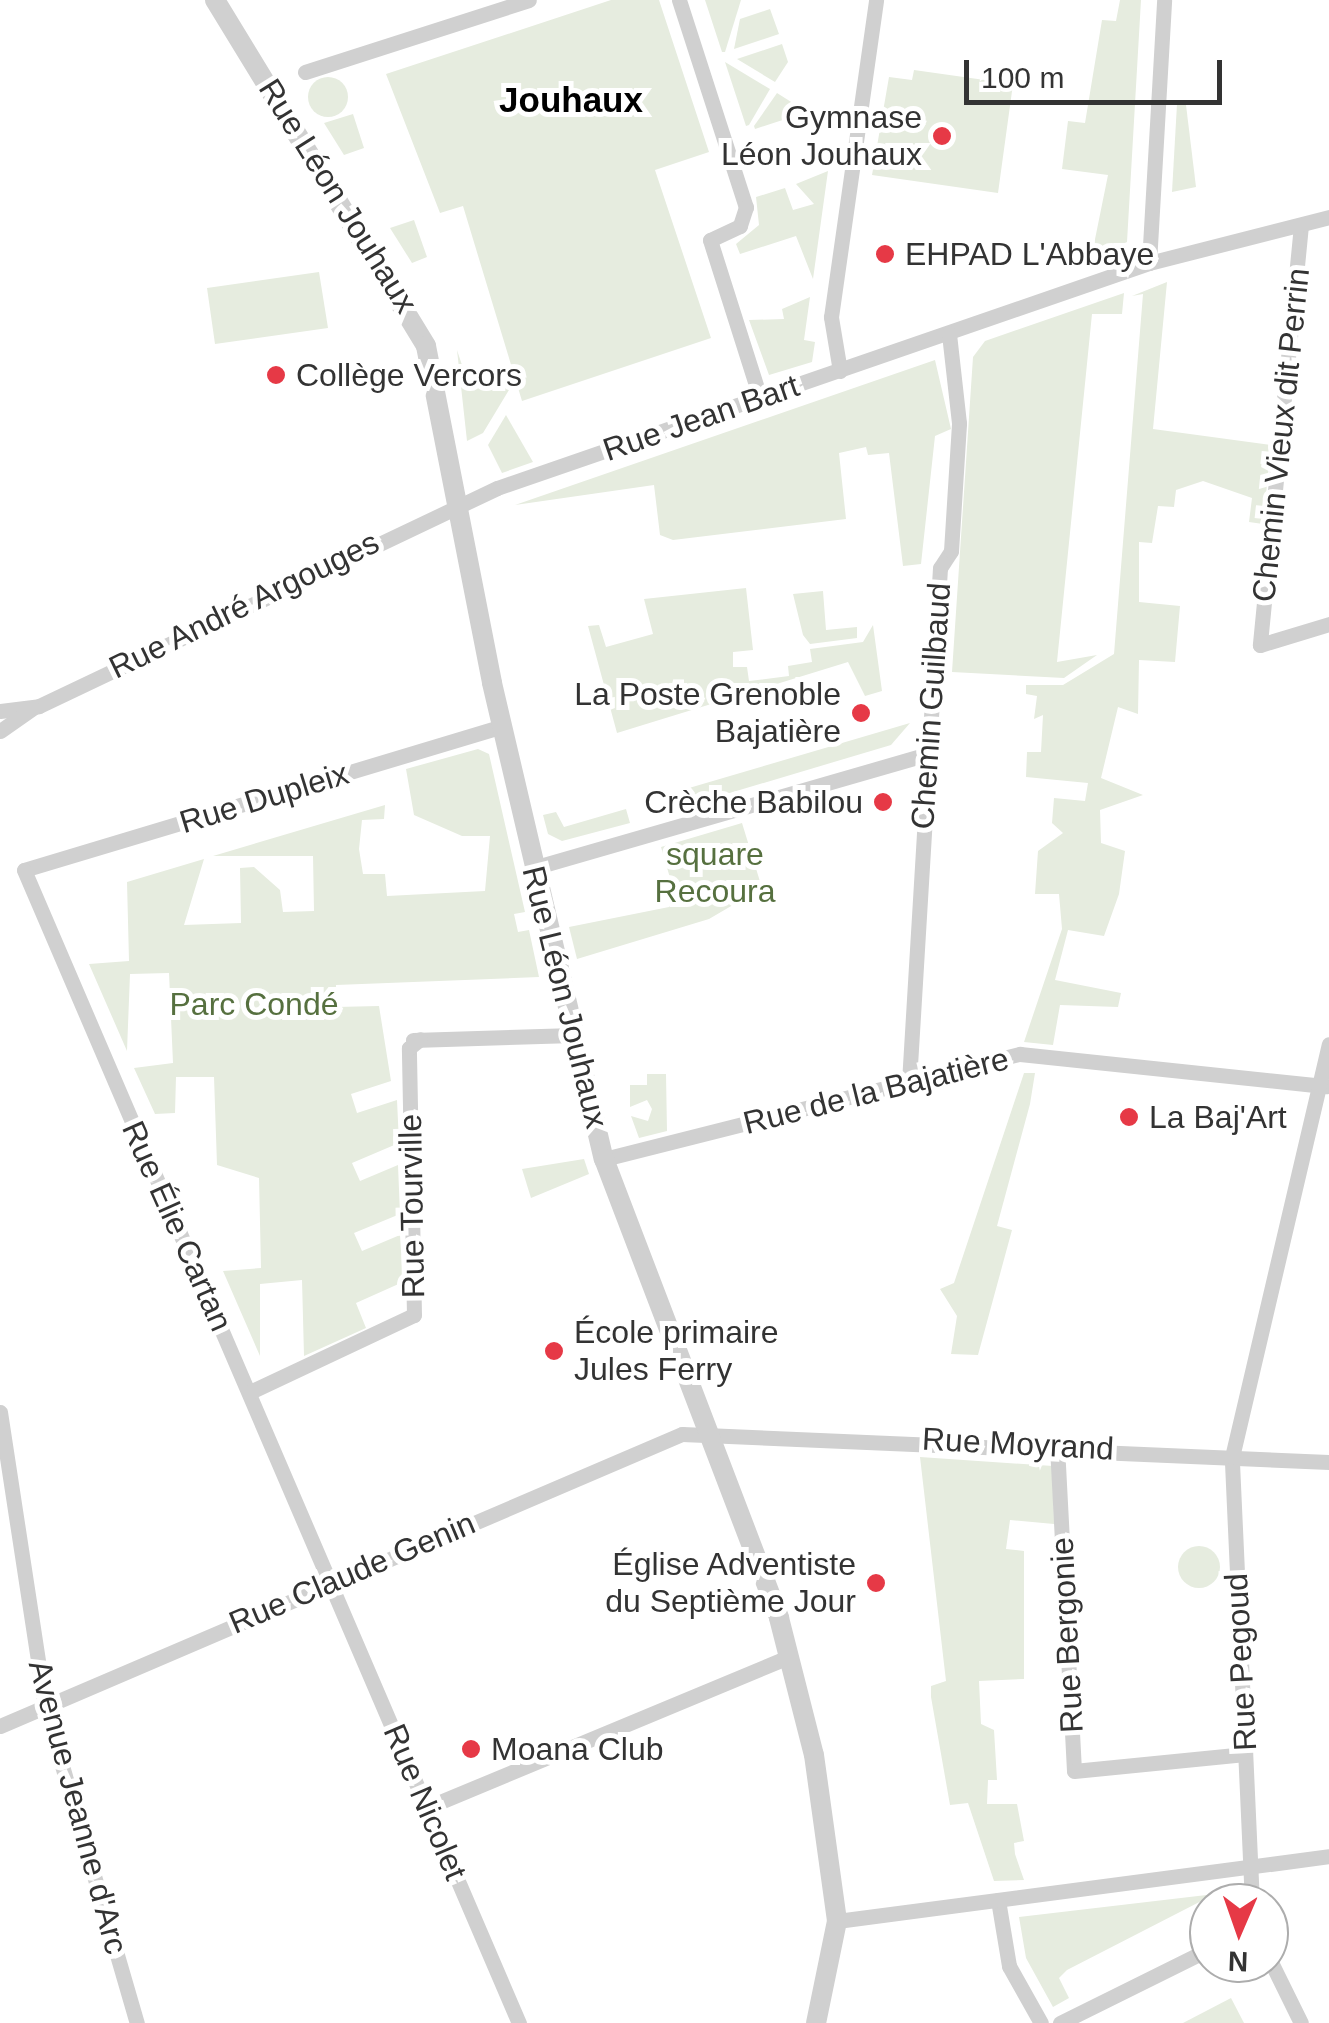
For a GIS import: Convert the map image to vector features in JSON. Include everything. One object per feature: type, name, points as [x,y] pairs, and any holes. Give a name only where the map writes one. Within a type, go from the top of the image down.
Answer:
[{"type":"street","name":"Rue Léon Jouhaux","points":[[215,0],[418,321],[533,868],[604,1158],[789,1657],[814,1755],[836,1921],[816,2023]]},
{"type":"street","points":[[305,72],[529,0]]},
{"type":"street","points":[[679,0],[746,207],[740,226],[710,240],[760,398]]},
{"type":"street","points":[[840,371],[831,318],[876,0]]},
{"type":"street","points":[[1149,263],[1164,0]]},
{"type":"street","name":"Rue Jean Bart","points":[[455,504],[1149,263],[1329,217]]},
{"type":"street","name":"Chemin Vieux dit Perrin","points":[[1301,226],[1260,645],[1329,624]]},
{"type":"street","name":"Chemin Guilbaud","points":[[909,1082],[928,754],[960,422],[948,334]]},
{"type":"street","name":"Rue André Argouges","points":[[2,732],[33,708],[455,504]]},
{"type":"street","name":"Rue André Argouges","points":[[0,711],[33,708]]},
{"type":"street","name":"Rue Dupleix","points":[[24,870],[502,726]]},
{"type":"street","points":[[533,868],[928,754]]},
{"type":"street","name":"Rue Élie Cartan","points":[[24,870],[332,1581]]},
{"type":"street","name":"Rue Tourville","points":[[250,1392],[414,1315],[409,1048],[413,1040],[574,1035]]},
{"type":"street","name":"Rue Pegoud","points":[[1251,1883],[1232,1457],[1324,1086],[1329,1044]]},
{"type":"street","name":"Rue de la Bajatière","points":[[604,1158],[1020,1054],[1324,1086]]},
{"type":"street","name":"Avenue Jeanne d'Arc","points":[[0,1412],[45,1707],[137,2023]]},
{"type":"street","name":"Rue Moyrand","points":[[707,1434],[1057,1446],[1329,1462]]},
{"type":"street","name":"Rue Claude Genin","points":[[0,1726],[674,1438],[707,1434]]},
{"type":"street","name":"Rue Bergonie","points":[[1057,1446],[1074,1771],[1246,1754]]},
{"type":"street","name":"Rue Nicolet","points":[[332,1581],[518,2023]]},
{"type":"street","points":[[428,1807],[789,1657]]},
{"type":"street","points":[[836,1921],[1329,1856]]},
{"type":"street","points":[[998,1900],[1009,1966],[1041,2023]]},
{"type":"street","points":[[1060,2023],[1189,1960]]},
{"type":"street","points":[[1281,1983],[1301,2023]]},
{"type":"green space","points":[[611,0],[659,0],[709,152],[655,170],[711,338],[522,401],[463,206],[440,213],[386,74]]},
{"type":"green space","points":[[705,0],[741,0],[725,52],[722,52]]},
{"type":"green space","points":[[1120,0],[1141,0],[1127,242],[1091,259],[1108,175],[1062,169],[1068,121],[1085,123],[1102,20],[1116,21]]},
{"type":"green space","points":[[770,9],[779,34],[734,49],[740,19]]},
{"type":"green space","points":[[782,44],[788,62],[775,82],[737,59]]},
{"type":"green space","points":[[725,62],[770,89],[749,125],[746,126]]},
{"type":"green space","name":"Gymnase Léon Jouhaux","points":[[914,70],[1013,84],[998,193],[872,175],[889,77],[912,80]]},
{"type":"green space","points":[[328,77],[342,83],[348,97],[342,111],[328,117],[314,111],[308,97],[314,83]]},
{"type":"green space","points":[[777,93],[807,112],[755,129],[754,126]]},
{"type":"green space","points":[[1177,104],[1186,105],[1196,187],[1172,192]]},
{"type":"green space","points":[[353,114],[364,148],[344,155],[324,123]]},
{"type":"green space","points":[[828,171],[813,279],[796,236],[740,254],[736,244],[759,225],[756,197],[785,188],[793,210],[814,204],[796,184]]},
{"type":"green space","points":[[414,220],[427,257],[412,263],[390,228]]},
{"type":"green space","points":[[319,272],[328,328],[215,344],[207,288]]},
{"type":"green space","points":[[1167,282],[1153,429],[1271,445],[1263,524],[1249,522],[1252,498],[1203,481],[1176,490],[1174,507],[1158,506],[1152,543],[1139,542],[1139,602],[1180,606],[1175,662],[1139,660],[1138,714],[1118,707],[1101,778],[1143,795],[1100,810],[1101,843],[1125,851],[1119,894],[1104,936],[1068,930],[1055,980],[1121,993],[1118,1007],[1060,1005],[1053,1045],[1024,1042],[1062,929],[1059,894],[1035,894],[1038,851],[1063,833],[1052,823],[1054,798],[1085,801],[1088,783],[1026,777],[1027,752],[1041,752],[1043,715],[1034,719],[1037,696],[1026,694],[1026,685],[1063,685],[1114,654],[1143,294],[1132,296]]},
{"type":"green space","points":[[1124,293],[1122,314],[1092,314],[1057,662],[1097,655],[1064,678],[952,672],[973,357],[985,341]]},
{"type":"green space","points":[[810,297],[804,340],[815,342],[812,362],[769,375],[749,320],[784,319],[782,309]]},
{"type":"green space","points":[[457,350],[466,377],[505,364],[512,385],[483,433],[467,441]]},
{"type":"green space","points":[[935,360],[951,429],[935,436],[921,564],[903,566],[889,453],[868,455],[866,447],[839,453],[846,519],[673,540],[660,535],[654,485],[515,505]]},
{"type":"green space","points":[[506,415],[533,462],[502,473],[488,445]]},
{"type":"green space","points":[[746,588],[753,650],[733,652],[733,667],[747,667],[749,681],[789,676],[788,666],[812,662],[810,649],[863,642],[873,625],[882,691],[865,696],[848,662],[617,733],[588,626],[599,625],[606,647],[653,634],[644,599]]},
{"type":"green space","points":[[823,591],[826,630],[857,627],[857,638],[810,644],[803,635],[793,594]]},
{"type":"green space","points":[[910,723],[891,745],[676,809],[672,793]]},
{"type":"green space","name":"Parc Condé","points":[[478,749],[489,754],[525,912],[514,914],[518,932],[529,930],[539,977],[336,985],[336,1007],[379,1006],[391,1081],[351,1094],[357,1113],[397,1100],[399,1143],[352,1163],[360,1181],[398,1165],[400,1214],[354,1233],[362,1251],[400,1235],[403,1282],[356,1303],[366,1328],[304,1356],[302,1280],[260,1284],[260,1356],[223,1271],[261,1268],[259,1178],[217,1165],[214,1077],[176,1077],[175,1113],[155,1114],[134,1068],[173,1063],[169,973],[130,974],[127,1051],[89,964],[129,961],[127,882],[204,859],[184,925],[241,923],[240,868],[254,867],[280,890],[283,912],[314,911],[313,856],[213,856],[385,805],[384,819],[362,820],[359,849],[363,874],[385,874],[387,896],[485,891],[490,836],[462,836],[414,815],[406,769]]},
{"type":"green space","points":[[626,809],[630,823],[562,841],[548,834],[543,815],[556,812],[564,827]]},
{"type":"green space","name":"square Recoura","points":[[742,823],[762,888],[709,919],[577,959],[569,927],[669,907],[675,895],[661,847]]},
{"type":"green space","points":[[1024,1073],[1035,1073],[1030,1104],[997,1226],[1012,1230],[978,1355],[951,1354],[957,1316],[940,1289],[954,1283]]},
{"type":"green space","points":[[647,1074],[666,1074],[667,1131],[639,1138],[631,1116],[648,1121],[652,1109],[647,1100],[630,1107],[630,1085],[647,1085]]},
{"type":"green space","points":[[584,1159],[589,1174],[531,1198],[522,1169]]},
{"type":"green space","points":[[920,1457],[1053,1466],[1054,1524],[1010,1520],[1006,1549],[1024,1551],[1024,1679],[979,1681],[981,1724],[994,1730],[997,1780],[988,1780],[987,1804],[1017,1804],[1024,1841],[1014,1843],[1015,1854],[1024,1880],[994,1881],[968,1803],[950,1805],[931,1697],[931,1686],[946,1681]]},
{"type":"green space","points":[[1199,1546],[1214,1552],[1220,1567],[1214,1582],[1199,1588],[1184,1582],[1178,1567],[1184,1552]]},
{"type":"green space","points":[[1189,1897],[1189,1907],[1067,1970],[1059,1978],[1069,1998],[1053,2007],[1026,1958],[1019,1917]]},
{"type":"green space","points":[[1231,1998],[1244,2023],[1183,2023]]},
{"type":"place","name":"Gymnase Léon Jouhaux","points":[[942,136]]},
{"type":"place","name":"EHPAD L'Abbaye","points":[[885,254]]},
{"type":"place","name":"Collège Vercors","points":[[276,375]]},
{"type":"place","name":"La Poste Grenoble Bajatière","points":[[861,713]]},
{"type":"place","name":"Crèche Babilou","points":[[883,802]]},
{"type":"place","name":"La Baj'Art","points":[[1129,1117]]},
{"type":"place","name":"École primaire Jules Ferry","points":[[554,1351]]},
{"type":"place","name":"Église Adventiste du Septième Jour","points":[[876,1583]]},
{"type":"place","name":"Moana Club","points":[[471,1749]]},
{"type":"district","name":"Jouhaux","points":[[571,100]]}]
